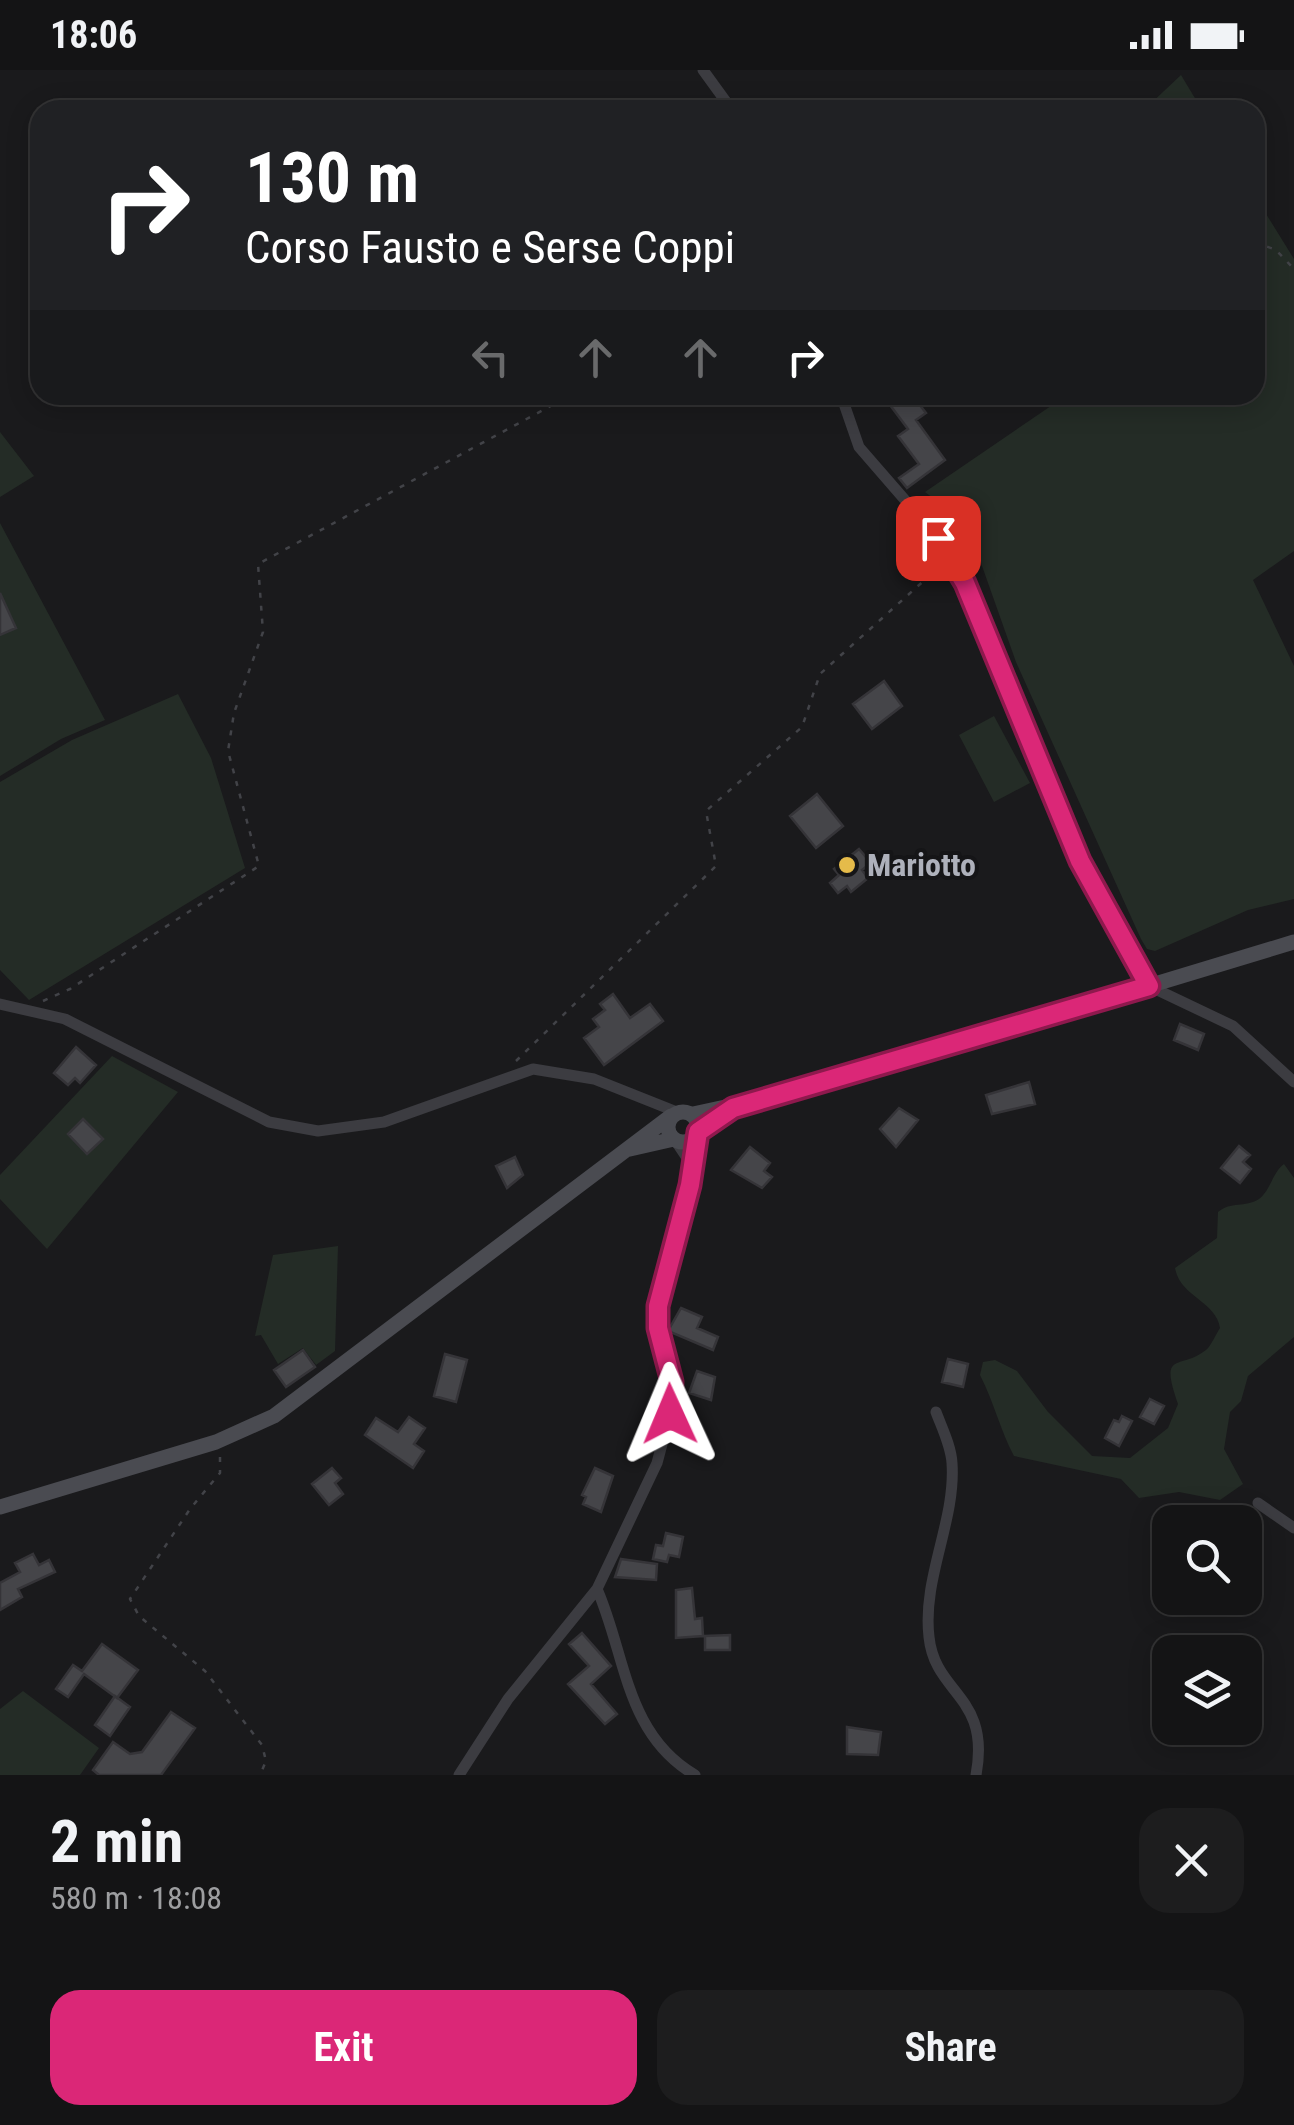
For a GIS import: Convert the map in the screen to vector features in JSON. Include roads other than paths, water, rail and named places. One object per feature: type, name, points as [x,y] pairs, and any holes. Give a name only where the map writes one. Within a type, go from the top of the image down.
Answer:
[{"type":"street","points":[[704,70],[725,100]]},
{"type":"street","points":[[844,405],[859,447],[950,557],[965,583],[1080,861],[1149,986],[1233,1026],[1294,1082]]},
{"type":"street","points":[[0,1507],[216,1442],[274,1416],[332,1376],[617,1154],[680,1114],[733,1108],[1294,942]]},
{"type":"street","points":[[0,1004],[64,1020],[269,1122],[318,1131],[384,1122],[534,1068],[567,1072],[680,1114],[697,1134],[693,1167],[658,1306],[658,1328],[672,1382],[670,1414],[657,1463],[596,1589],[508,1699],[458,1775]]},
{"type":"street","points":[[617,1154],[674,1140],[684,1142],[733,1108]]},
{"type":"street","points":[[680,1114],[668,1124],[693,1167]]},
{"type":"street","points":[[936,1412],[952,1462],[928,1626],[936,1661],[976,1722],[980,1754],[976,1775]]},
{"type":"street","points":[[1258,1504],[1294,1528]]},
{"type":"street","points":[[596,1589],[612,1624],[618,1656],[637,1711],[654,1741],[695,1775]]},
{"type":"place","name":"Mariotto","points":[[847,865]]}]
